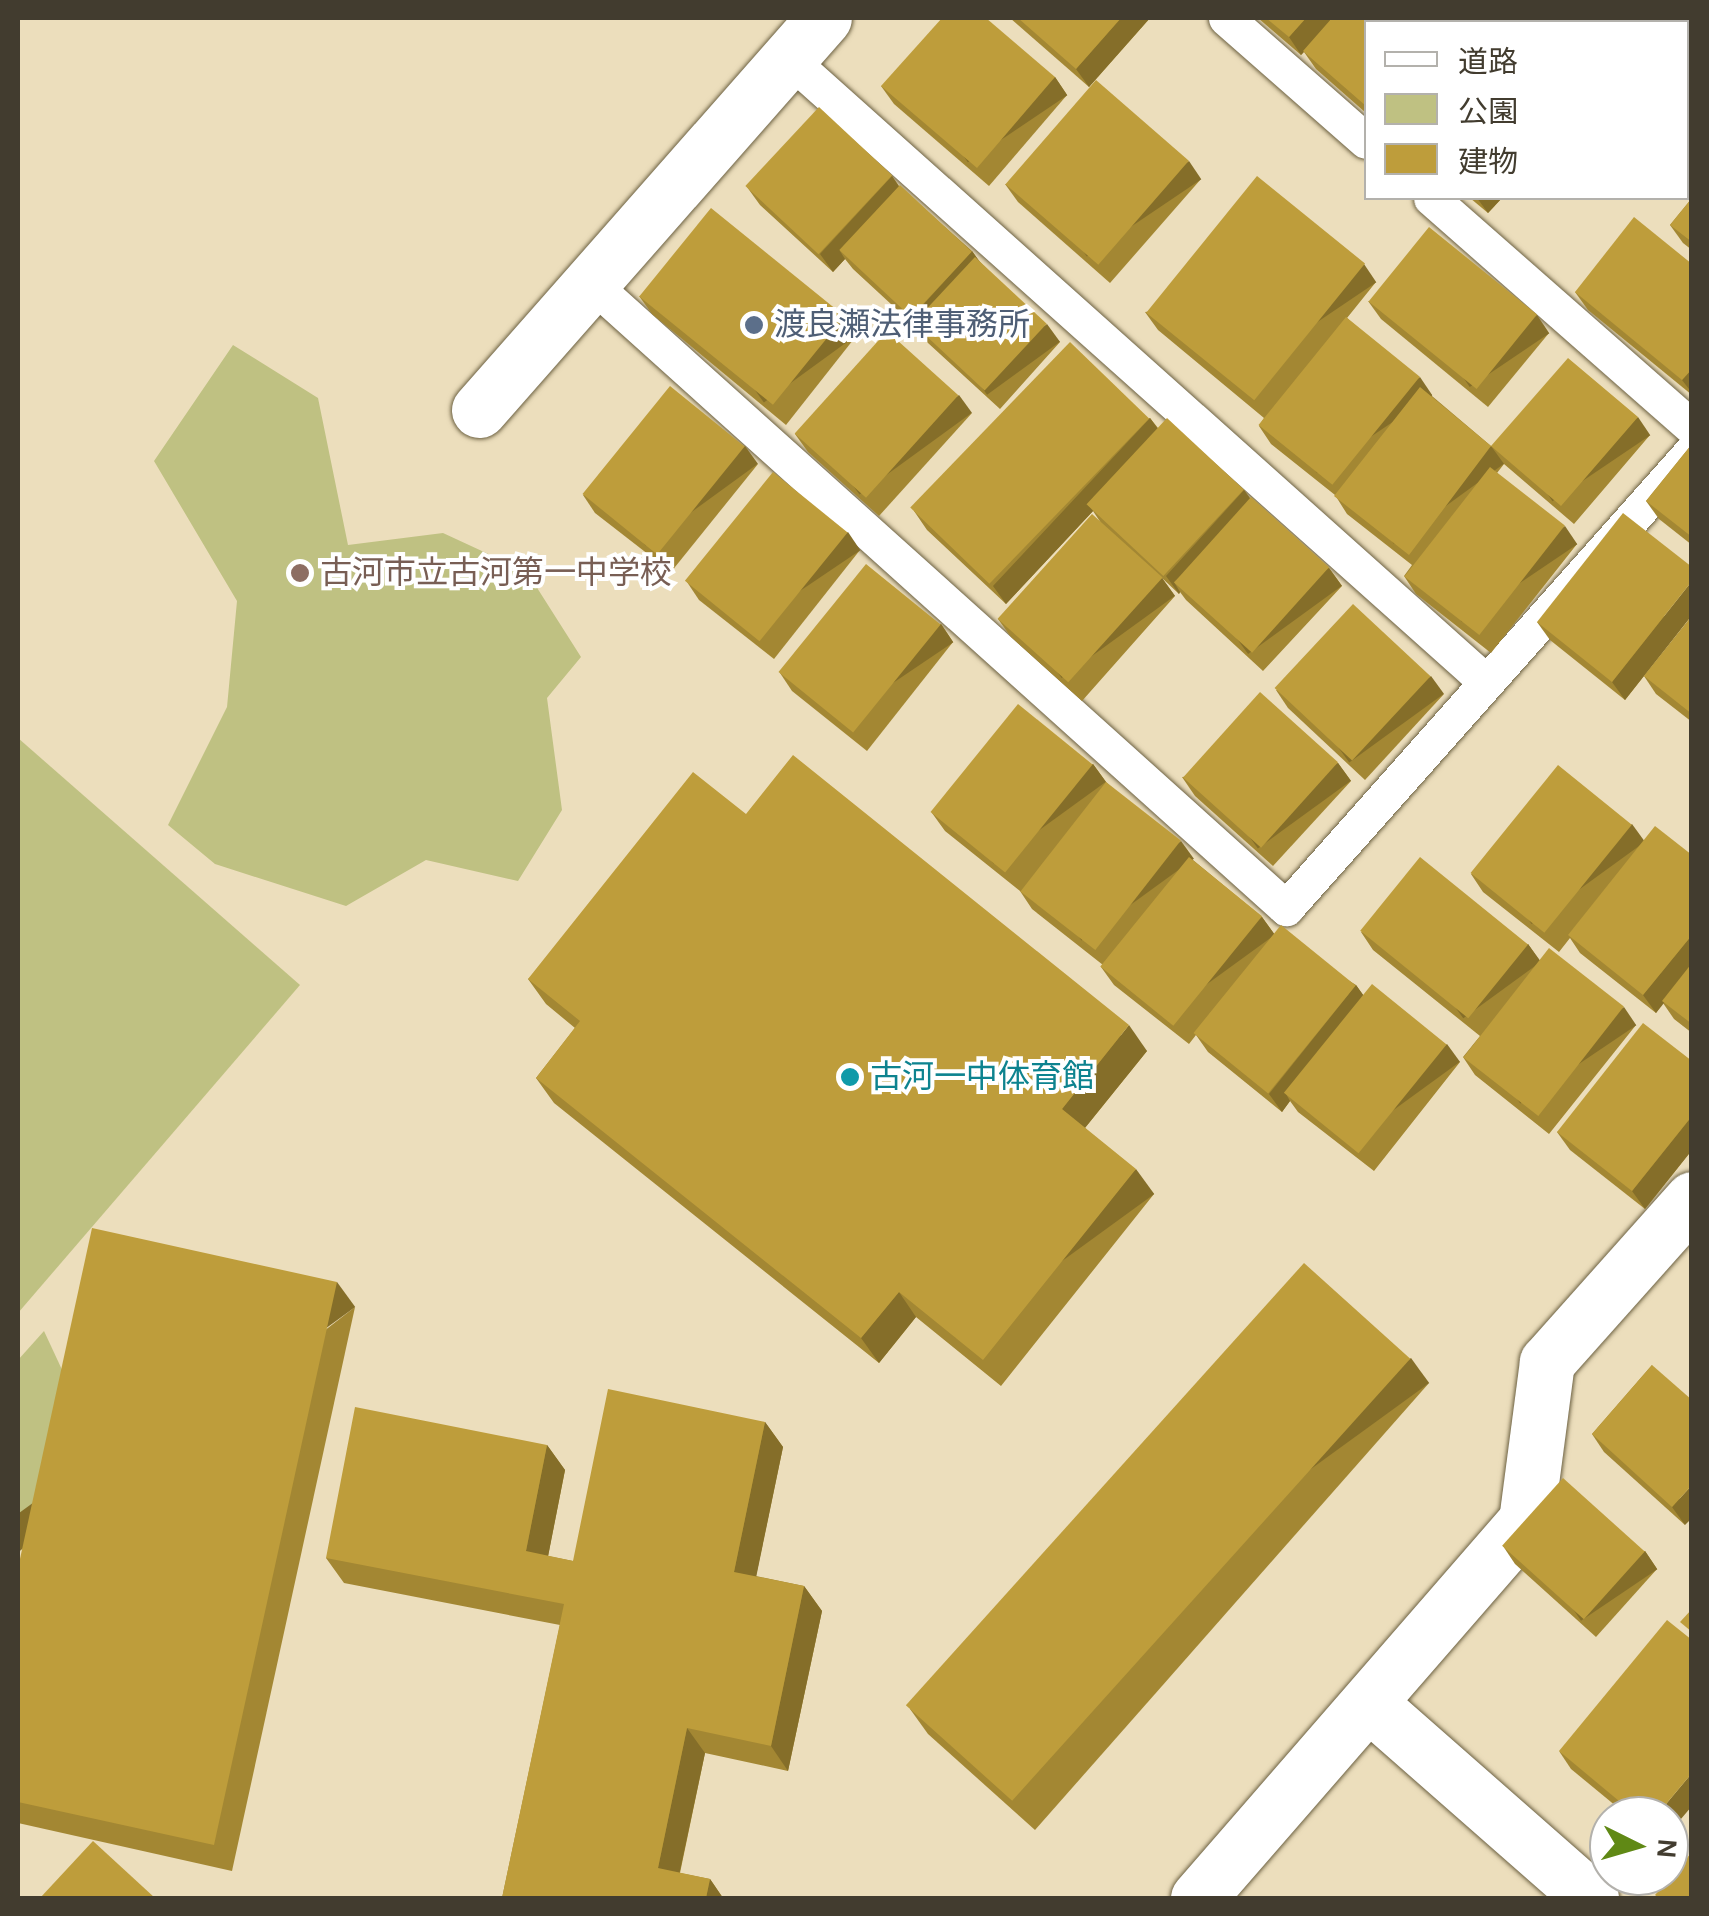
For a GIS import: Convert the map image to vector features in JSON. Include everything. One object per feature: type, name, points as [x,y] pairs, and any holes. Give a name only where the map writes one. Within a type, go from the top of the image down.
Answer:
[{"type":"street","points":[[479,410],[824,18]]},
{"type":"street","points":[[1198,1898],[1371,1704],[1526,1521],[1547,1362],[1692,1199]]},
{"type":"street","points":[[1371,1704],[1591,1898]]},
{"type":"lane","points":[[1226,18],[1364,139]]},
{"type":"lane","points":[[788,58],[1485,681]]},
{"type":"lane","points":[[1433,200],[1692,428]]},
{"type":"lane","points":[[591,283],[1286,908],[1692,451]]},
{"type":"green space","points":[[233,345],[318,398],[348,545],[443,533],[527,572],[581,657],[547,698],[562,810],[518,881],[426,860],[346,906],[215,864],[168,825],[227,707],[237,601],[154,461]]},
{"type":"green space","points":[[18,738],[300,985],[18,1313]]},
{"type":"green space","points":[[44,1331],[77,1402],[18,1557],[18,1360]]},
{"type":"building","points":[[942,18],[986,18],[1055,77],[977,168],[881,86]]},
{"type":"building","points":[[1018,18],[1121,18],[1076,69]]},
{"type":"building","points":[[1266,18],[1306,18],[1289,37]]},
{"type":"building","points":[[1332,18],[1421,20],[1364,20],[1364,104],[1303,51]]},
{"type":"building","points":[[1506,18],[1635,18],[1635,20]]},
{"type":"building","points":[[1096,80],[1189,161],[1098,265],[1005,184]]},
{"type":"building","points":[[819,107],[892,175],[818,254],[745,186]]},
{"type":"building","points":[[1257,176],[1365,263],[1254,400],[1146,313]]},
{"type":"building","points":[[900,185],[972,252],[911,317],[839,250]]},
{"type":"building","points":[[1692,198],[1692,242],[1670,225]]},
{"type":"building","name":"渡良瀬法律事務所","points":[[711,208],[845,316],[773,405],[639,297]]},
{"type":"building","points":[[1634,217],[1692,264],[1692,369],[1682,380],[1575,292]]},
{"type":"building","points":[[1429,227],[1537,314],[1477,389],[1369,302]]},
{"type":"building","points":[[975,257],[1047,324],[985,390],[913,324]]},
{"type":"building","points":[[1346,317],[1420,377],[1332,485],[1259,425]]},
{"type":"building","points":[[887,331],[958,395],[866,498],[795,434]]},
{"type":"building","points":[[1070,342],[1149,418],[989,584],[910,507]]},
{"type":"building","points":[[1568,358],[1638,417],[1561,506],[1491,446]]},
{"type":"building","points":[[670,386],[745,446],[657,554],[583,494]]},
{"type":"building","points":[[1420,387],[1491,446],[1409,555],[1334,496]]},
{"type":"building","points":[[1167,418],[1244,490],[1163,576],[1087,504]]},
{"type":"building","points":[[1692,444],[1692,537],[1646,501]]},
{"type":"building","points":[[1490,467],[1565,525],[1479,635],[1404,577]]},
{"type":"building","points":[[773,472],[848,532],[760,641],[685,581]]},
{"type":"building","points":[[1251,497],[1329,567],[1252,653],[1174,582]]},
{"type":"building","points":[[1623,513],[1692,567],[1692,581],[1612,682],[1537,622]]},
{"type":"building","points":[[1092,514],[1163,578],[1068,682],[998,619]]},
{"type":"building","points":[[866,564],[941,624],[853,732],[779,672]]},
{"type":"building","points":[[1353,604],[1431,676],[1352,760],[1275,688]]},
{"type":"building","points":[[1692,616],[1692,714],[1644,676]]},
{"type":"building","points":[[1260,692],[1338,762],[1261,848],[1183,777]]},
{"type":"building","points":[[1018,704],[1093,764],[1005,872],[931,812]]},
{"type":"building","name":"古河一中体育館","points":[[793,755],[1129,1025],[1062,1109],[1136,1169],[983,1360],[899,1292],[861,1338],[536,1078],[580,1021],[528,979],[693,772],[746,814]]},
{"type":"building","points":[[1558,765],[1632,825],[1544,933],[1471,873]]},
{"type":"building","points":[[1106,782],[1181,840],[1095,950],[1020,892]]},
{"type":"building","points":[[1655,826],[1692,855],[1692,935],[1643,995],[1568,935]]},
{"type":"building","points":[[1189,857],[1262,916],[1173,1026],[1100,967]]},
{"type":"building","points":[[1420,857],[1528,944],[1468,1018],[1360,931]]},
{"type":"building","points":[[1281,925],[1356,985],[1268,1093],[1194,1033]]},
{"type":"building","points":[[1549,948],[1624,1006],[1538,1116],[1463,1058]]},
{"type":"building","points":[[1692,963],[1692,1024],[1662,1001]]},
{"type":"building","points":[[1372,984],[1447,1044],[1359,1153],[1284,1093]]},
{"type":"building","points":[[1643,1023],[1692,1061],[1692,1116],[1632,1191],[1557,1132]]},
{"type":"building","points":[[92,1228],[337,1282],[214,1845],[18,1802],[18,1568]]},
{"type":"building","points":[[1304,1263],[1410,1359],[1012,1801],[906,1705]]},
{"type":"building","points":[[1652,1365],[1692,1400],[1692,1485],[1672,1507],[1592,1434]]},
{"type":"building","points":[[608,1389],[765,1422],[734,1572],[804,1586],[771,1746],[687,1728],[658,1868],[710,1879],[706,1898],[502,1898],[564,1604],[326,1558],[355,1407],[547,1445],[526,1551],[573,1561]]},
{"type":"building","points":[[1563,1478],[1645,1552],[1584,1619],[1502,1546]]},
{"type":"building","points":[[1692,1609],[1692,1632],[1680,1622]]},
{"type":"building","points":[[1667,1620],[1692,1640],[1692,1773],[1673,1796],[1613,1796],[1559,1751]]},
{"type":"building","points":[[93,1841],[155,1898],[40,1898]]},
{"type":"building","points":[[1692,1852],[1692,1898],[1656,1896],[1689,1896]]},
{"type":"place","name":"渡良瀬法律事務所","points":[[754,325]]},
{"type":"place","name":"古河市立古河第一中学校","points":[[300,573]]},
{"type":"place","name":"古河一中体育館","points":[[850,1077]]}]
